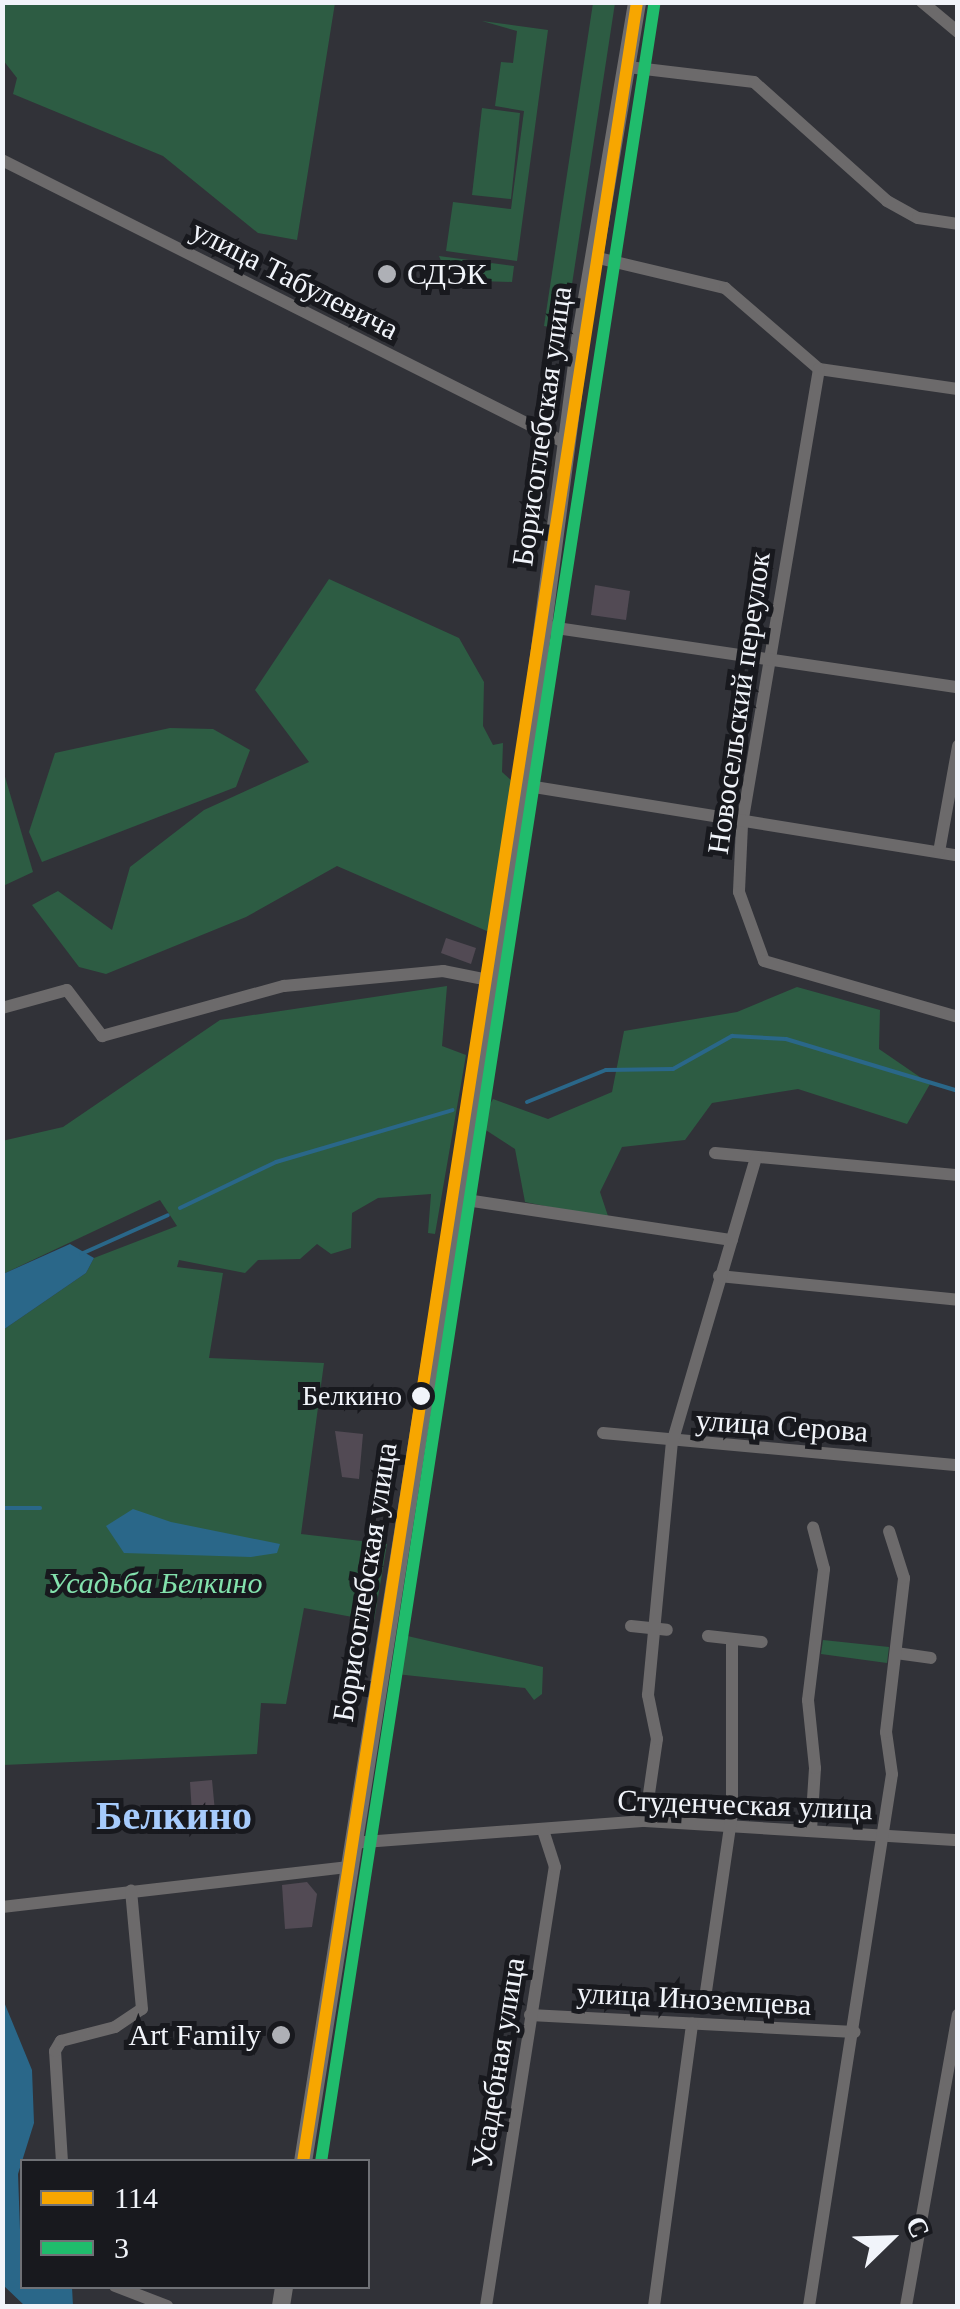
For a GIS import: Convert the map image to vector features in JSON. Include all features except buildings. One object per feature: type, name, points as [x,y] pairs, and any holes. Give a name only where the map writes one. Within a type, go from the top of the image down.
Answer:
[{"type":"street","name":"Борисоглебская улица","points":[[303,2159],[452,1198],[522,784],[566,444],[637,2]]},
{"type":"street","points":[[922,2],[958,32]]},
{"type":"street","points":[[628,67],[754,82],[887,201],[918,218],[958,224]]},
{"type":"street","name":"улица Табулевича","points":[[2,160],[566,444]]},
{"type":"street","points":[[594,256],[724,288],[819,370],[958,389]]},
{"type":"street","name":"Новосельский переулок","points":[[819,370],[742,825],[739,892],[764,960],[958,1017]]},
{"type":"street","points":[[543,626],[958,687]]},
{"type":"street","points":[[939,852],[958,746]]},
{"type":"street","points":[[522,784],[742,825],[958,856]]},
{"type":"street","points":[[2,1008],[66,990],[102,1036],[284,986],[443,971],[489,980]]},
{"type":"street","points":[[715,1153],[958,1175]]},
{"type":"street","points":[[645,1821],[656,1740],[648,1695],[660,1630],[672,1443],[718,1276],[756,1158]]},
{"type":"street","points":[[452,1198],[732,1240]]},
{"type":"street","points":[[718,1276],[958,1300]]},
{"type":"street","name":"улица Серова","points":[[603,1433],[672,1443],[958,1465]]},
{"type":"street","points":[[811,1830],[807,1647],[824,1569],[813,1528]]},
{"type":"street","points":[[809,2306],[885,1836],[904,1578],[889,1531]]},
{"type":"street","points":[[630,1626],[660,1630]]},
{"type":"street","points":[[708,1636],[762,1642]]},
{"type":"street","points":[[704,2005],[731,1825],[732,1639]]},
{"type":"street","points":[[896,1653],[931,1658]]},
{"type":"street","name":"Студенческая улица","points":[[351,1843],[645,1821],[958,1840]]},
{"type":"street","name":"Усадебная улица","points":[[486,2306],[555,1867],[543,1829]]},
{"type":"street","points":[[2,1907],[347,1866]]},
{"type":"street","points":[[62,2159],[55,2051],[61,2041],[115,2027],[142,2009],[131,1891]]},
{"type":"street","points":[[906,2306],[958,2015]]},
{"type":"street","name":"улица Иноземцева","points":[[530,2016],[855,2032]]},
{"type":"street","points":[[654,2306],[692,2024]]},
{"type":"street","points":[[124,2289],[167,2306]]},
{"type":"green space","points":[[2,3],[335,3],[297,240],[258,233],[163,156],[13,94],[17,78],[3,60]]},
{"type":"green space","points":[[593,3],[615,3],[565,330],[544,326]]},
{"type":"green space","points":[[482,21],[548,30],[517,261],[446,251],[453,202],[511,209],[524,111],[495,106],[501,62],[513,63],[517,31]]},
{"type":"green space","points":[[482,108],[520,113],[511,199],[472,195]]},
{"type":"green space","points":[[439,256],[514,266],[512,282],[449,280]]},
{"type":"green space","points":[[329,579],[459,638],[484,682],[483,726],[493,745],[503,743],[502,772],[514,783],[489,932],[337,866],[246,917],[106,974],[79,967],[32,905],[58,891],[112,930],[130,867],[204,810],[309,762],[255,690]]},
{"type":"green space","points":[[170,728],[213,729],[250,750],[236,787],[42,862],[29,832],[55,753]]},
{"type":"green space","points":[[3,770],[33,872],[2,886]]},
{"type":"green space","name":"Усадьба Белкино","points":[[447,986],[442,1046],[466,1055],[435,1234],[428,1233],[431,1194],[378,1198],[352,1213],[351,1248],[331,1254],[317,1244],[300,1259],[258,1260],[245,1273],[179,1260],[177,1267],[223,1273],[209,1358],[324,1363],[301,1534],[387,1544],[374,1621],[304,1608],[286,1704],[261,1703],[257,1754],[3,1765],[3,1330],[86,1273],[94,1258],[177,1226],[160,1200],[3,1274],[2,1141],[63,1127],[220,1020]]},
{"type":"green space","points":[[797,987],[880,1010],[879,1049],[930,1084],[907,1124],[798,1089],[712,1103],[685,1140],[622,1147],[600,1192],[609,1219],[525,1202],[515,1149],[478,1125],[493,1099],[548,1119],[612,1092],[624,1031],[737,1012]]},
{"type":"green space","points":[[403,1635],[543,1667],[542,1694],[534,1700],[525,1688],[396,1674]]},
{"type":"green space","points":[[823,1640],[889,1647],[887,1663],[821,1654]]},
{"type":"water","points":[[70,1244],[94,1258],[86,1273],[3,1330],[3,1274]]},
{"type":"water","points":[[133,1509],[171,1522],[280,1544],[277,1553],[251,1557],[124,1553],[106,1526]]},
{"type":"water","points":[[2,1997],[32,2070],[34,2123],[18,2174],[20,2289],[72,2289],[73,2306],[25,2306],[3,2285]]},
{"type":"waterway","points":[[527,1102],[606,1070],[673,1069],[732,1036],[786,1039],[958,1091]]},
{"type":"waterway","points":[[180,1208],[276,1162],[453,1110]]},
{"type":"waterway","points":[[81,1254],[168,1215]]},
{"type":"waterway","points":[[2,1508],[40,1508]]},
{"type":"transit line","name":"114","points":[[303,2159],[637,2]]},
{"type":"transit line","name":"3","points":[[321,2159],[654,5]]},
{"type":"place","name":"СДЭК","points":[[387,274]]},
{"type":"place","name":"Белкино","points":[[421,1396]]},
{"type":"place","name":"Art Family","points":[[281,2035]]},
{"type":"district","name":"Белкино","points":[[174,1816]]}]
